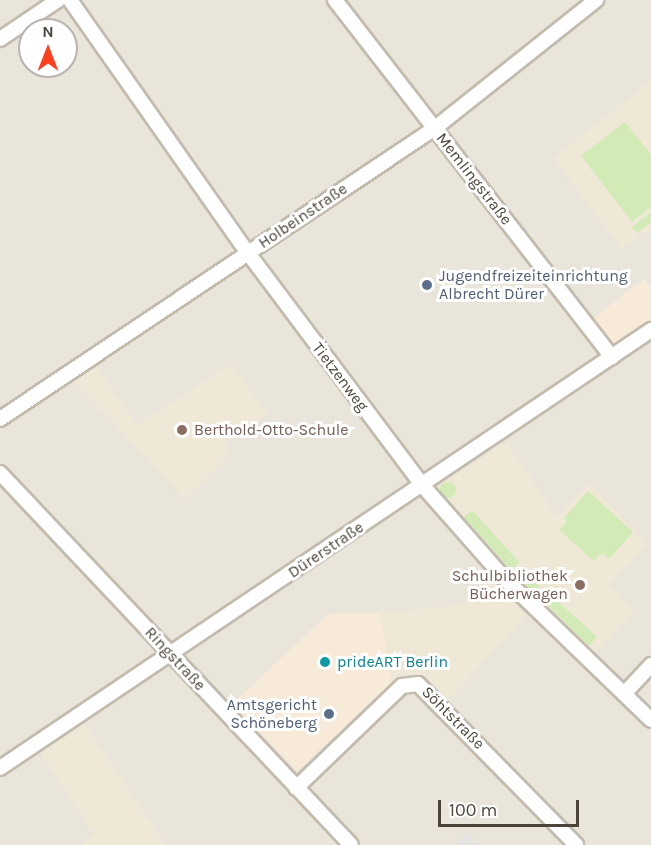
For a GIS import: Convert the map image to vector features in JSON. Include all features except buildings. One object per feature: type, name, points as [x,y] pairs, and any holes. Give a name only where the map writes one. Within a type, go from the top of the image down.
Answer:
[{"type":"street","points":[[0,39],[58,0]]},
{"type":"street","name":"Tietzenweg","points":[[70,0],[248,252],[423,486],[504,578],[651,720]]},
{"type":"street","name":"Memlingstraße","points":[[335,0],[612,357]]},
{"type":"street","name":"Holbeinstraße","points":[[0,419],[435,128],[596,0]]},
{"type":"street","name":"Dürerstraße","points":[[0,768],[423,486],[651,330]]},
{"type":"street","name":"Ringstraße","points":[[0,473],[351,845]]},
{"type":"street","points":[[624,694],[651,665]]},
{"type":"street","name":"Söhtstraße","points":[[296,788],[402,686],[418,684],[576,845]]},
{"type":"shaded area","points":[[0,0],[50,0],[24,18],[18,18],[18,22],[0,34]]},
{"type":"shaded area","points":[[76,0],[330,0],[425,128],[250,245]]},
{"type":"shaded area","points":[[342,0],[589,0],[438,119]]},
{"type":"shaded area","points":[[605,0],[651,0],[651,288],[644,279],[590,321],[444,128]]},
{"type":"shaded area","points":[[64,3],[75,18],[41,18]]},
{"type":"shaded area","points":[[78,23],[239,252],[0,413],[0,44],[18,32],[18,78],[78,78]]},
{"type":"shaded area","points":[[651,81],[651,228],[622,249],[553,158]]},
{"type":"shaded area","points":[[431,137],[602,355],[426,475],[419,474],[257,259],[258,253]]},
{"type":"shaded area","points":[[246,262],[412,485],[174,645],[168,645],[0,467],[0,425]]},
{"type":"shaded area","points":[[644,279],[651,288],[651,323],[614,349],[590,321]]},
{"type":"shaded area","points":[[651,336],[651,660],[625,686],[509,577],[432,487]]},
{"type":"shaded area","name":"Berthold-Otto-Schule","points":[[97,367],[137,425],[223,369],[233,367],[268,415],[224,443],[231,454],[185,499],[74,382]]},
{"type":"shaded area","points":[[506,442],[557,517],[589,483],[648,544],[609,585],[634,611],[595,652],[509,569],[437,487]]},
{"type":"shaded area","points":[[0,481],[160,651],[160,654],[0,761]]},
{"type":"shaded area","points":[[417,494],[423,495],[498,580],[651,728],[651,845],[581,845],[430,686],[416,678],[396,684],[296,777],[180,657],[180,653]]},
{"type":"shaded area","points":[[488,577],[526,615],[449,699],[419,674],[404,674],[392,682],[380,613],[461,605]]},
{"type":"shaded area","points":[[380,613],[392,682],[297,771],[232,704],[328,614]]},
{"type":"shaded area","points":[[167,662],[171,663],[343,845],[0,845],[0,773]]},
{"type":"shaded area","points":[[651,671],[651,714],[633,697],[633,689]]},
{"type":"shaded area","points":[[415,688],[568,845],[357,845],[303,788],[402,691]]},
{"type":"shaded area","points":[[82,720],[166,845],[80,845],[94,835],[38,750]]},
{"type":"shaded area","points":[[466,833],[480,845],[455,845]]},
{"type":"green space","points":[[625,122],[651,155],[651,207],[632,222],[581,156]]},
{"type":"green space","points":[[651,212],[651,222],[637,233],[632,227]]},
{"type":"green space","points":[[448,482],[456,490],[448,498],[440,490]]},
{"type":"green space","points":[[588,491],[633,532],[609,559],[602,553],[594,561],[559,530],[567,522],[564,518]]},
{"type":"green space","points":[[472,510],[520,563],[511,570],[464,517]]},
{"type":"green space","points":[[523,567],[540,588],[535,594],[515,575]]},
{"type":"green space","points":[[553,597],[597,637],[589,646],[546,604]]},
{"type":"place","name":"Jugendfreizeiteinrichtung Albrecht Dürer","points":[[427,285]]},
{"type":"place","name":"Berthold-Otto-Schule","points":[[182,430]]},
{"type":"place","name":"Schulbibliothek Bücherwagen","points":[[580,585]]},
{"type":"place","name":"prideART Berlin","points":[[325,662]]},
{"type":"place","name":"Amtsgericht Schöneberg","points":[[329,714]]}]
